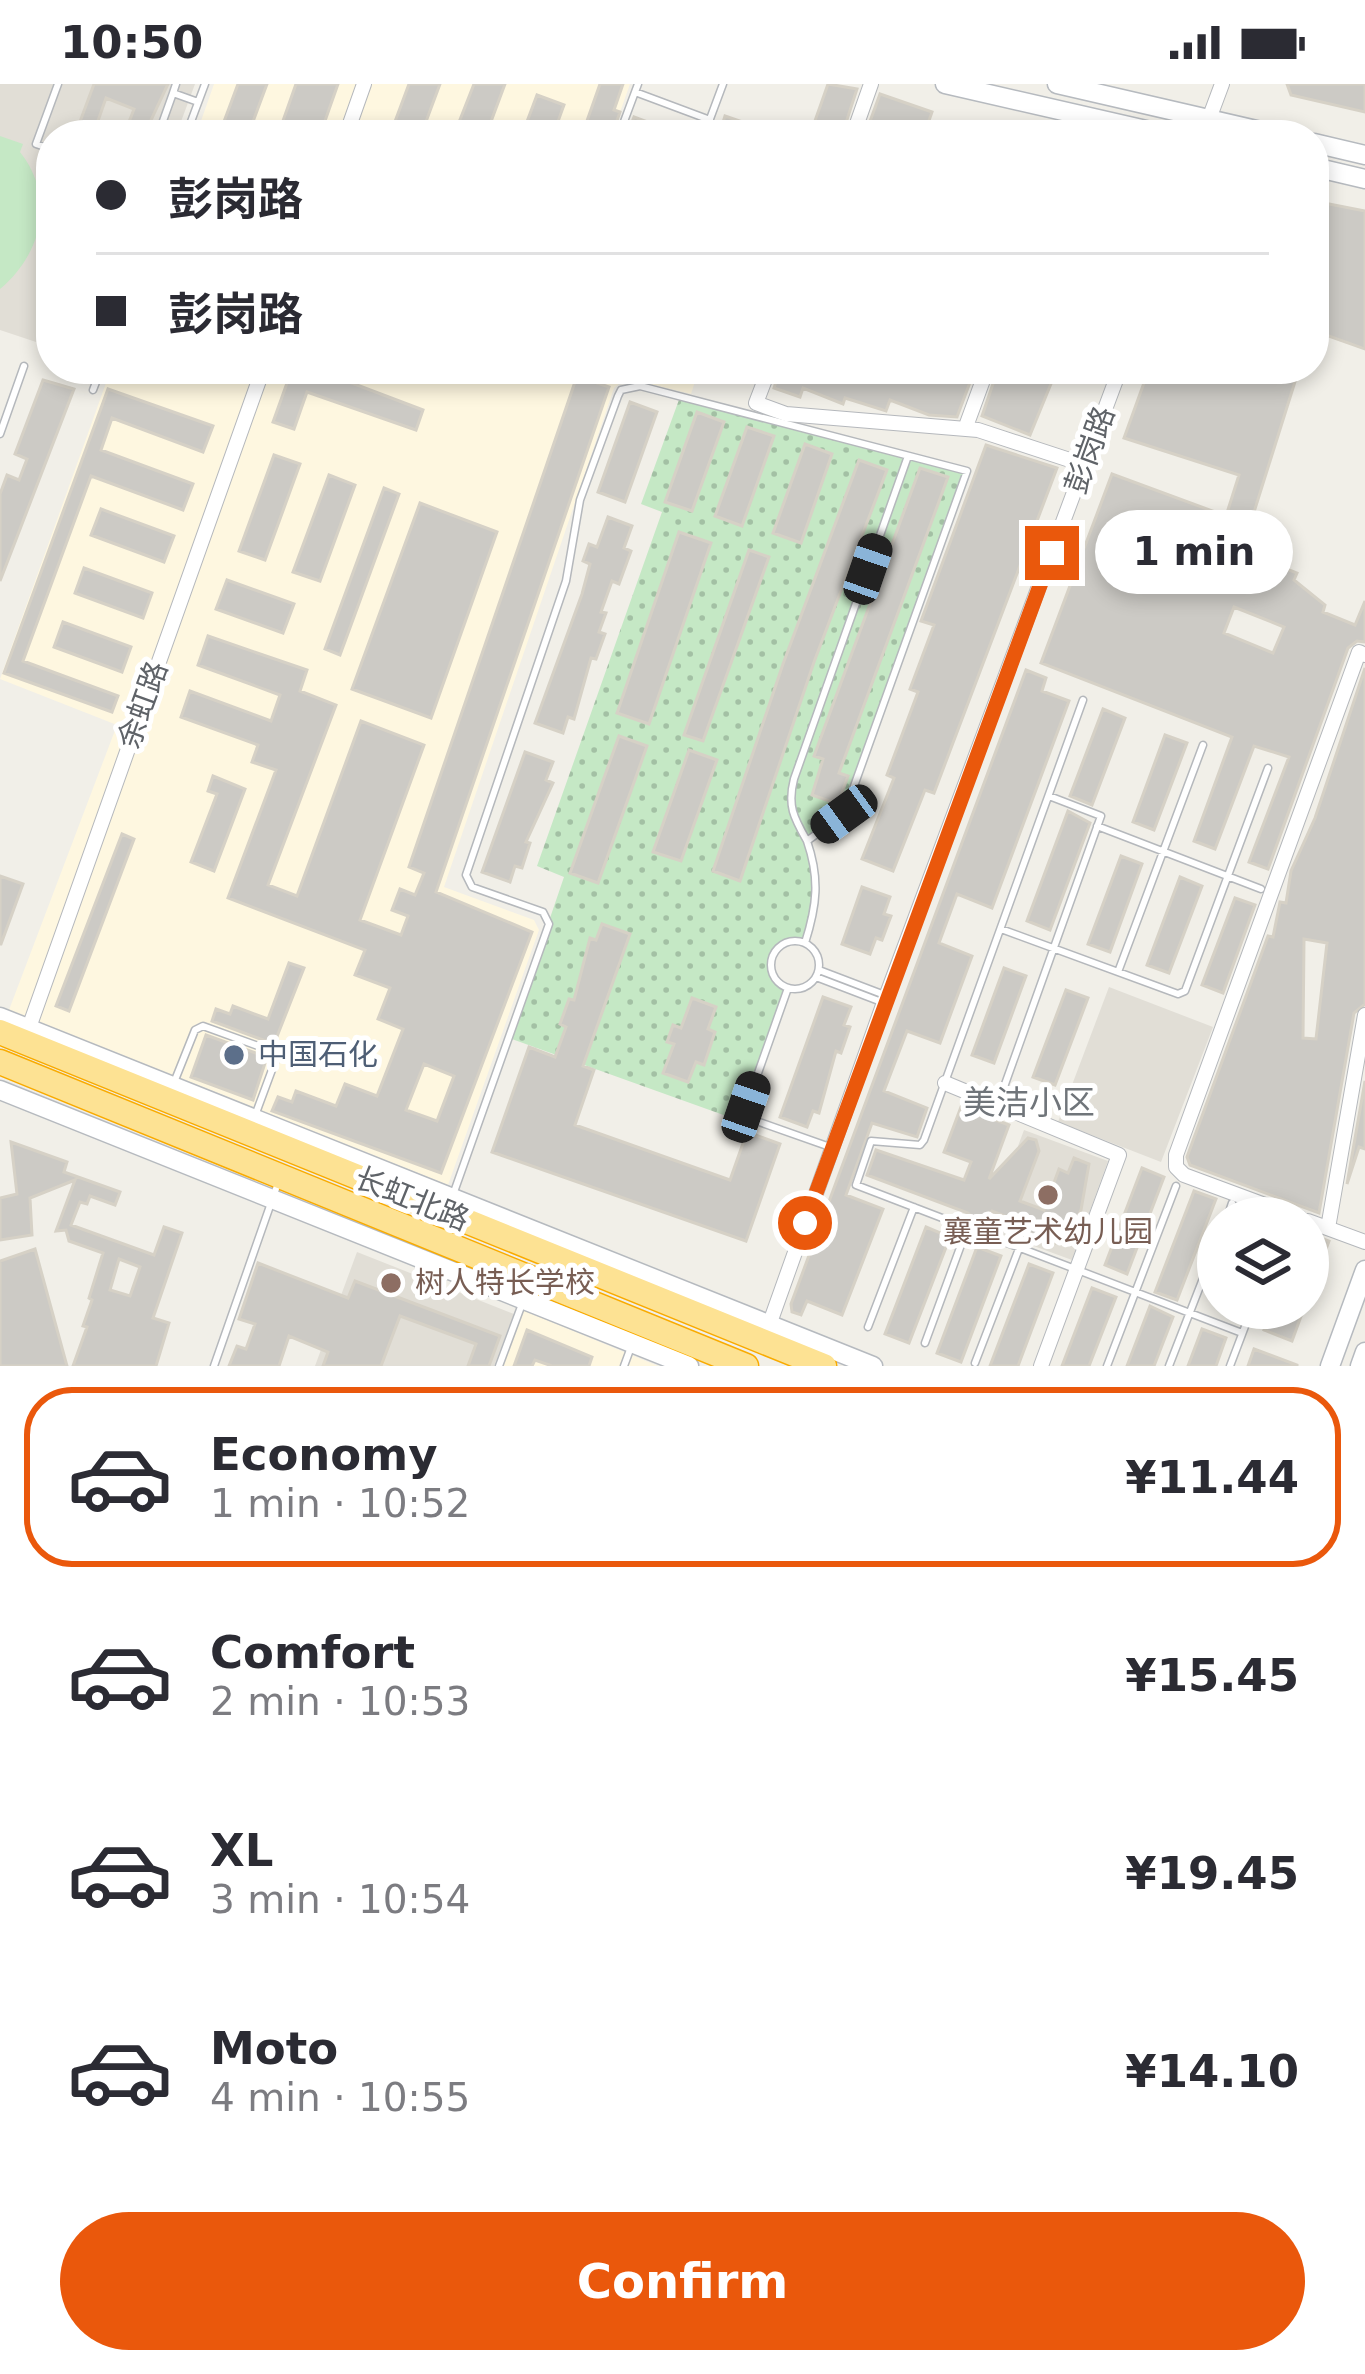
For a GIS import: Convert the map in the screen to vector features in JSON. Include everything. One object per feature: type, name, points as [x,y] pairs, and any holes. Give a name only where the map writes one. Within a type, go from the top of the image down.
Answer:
[{"type":"highway","name":"长虹北路","points":[[17,1034],[767,1333],[824,1366]]},
{"type":"highway","name":"长虹北路","points":[[0,1062],[277,1187],[636,1333],[746,1366]]},
{"type":"street","points":[[351,120],[364,84]]},
{"type":"street","points":[[859,120],[872,84]]},
{"type":"street","points":[[945,84],[1100,120]]},
{"type":"street","points":[[1057,84],[1182,120]]},
{"type":"street","points":[[1209,120],[1222,84]]},
{"type":"street","points":[[1081,120],[1082,116]]},
{"type":"street","points":[[1329,146],[1365,154]]},
{"type":"street","points":[[1329,170],[1365,178]]},
{"type":"street","name":"余虹路","points":[[17,1034],[256,384]]},
{"type":"street","points":[[763,384],[756,403],[786,414],[1002,435],[1085,465]]},
{"type":"street","points":[[965,429],[982,384]]},
{"type":"street","name":"彭岗路","points":[[767,1333],[885,999],[1115,384]]},
{"type":"street","points":[[1243,1197],[1184,1175],[1176,1155],[1359,652],[1365,655]]},
{"type":"street","points":[[1329,1222],[1365,1016]]},
{"type":"street","points":[[0,1017],[17,1034],[173,1085],[453,1196],[767,1333],[873,1366]]},
{"type":"street","points":[[945,1083],[1119,1155],[1041,1366]]},
{"type":"street","points":[[0,1090],[277,1187]]},
{"type":"street","points":[[1329,1228],[1365,1242]]},
{"type":"street","points":[[1330,1366],[1365,1270]]},
{"type":"street","points":[[636,1333],[688,1366]]},
{"type":"street","points":[[1360,1366],[1365,1352]]},
{"type":"lane","points":[[45,120],[58,84]]},
{"type":"lane","points":[[192,120],[205,84]]},
{"type":"lane","points":[[625,120],[637,88],[710,120],[723,84]]},
{"type":"lane","points":[[163,120],[175,88],[198,103]]},
{"type":"lane","points":[[0,434],[24,366]]},
{"type":"lane","points":[[93,390],[95,384]]},
{"type":"lane","points":[[453,1196],[549,924],[543,912],[472,887],[466,875],[566,581],[580,500],[620,390],[640,386],[967,471],[844,814],[807,841]]},
{"type":"lane","points":[[805,943],[818,881],[789,798],[908,456]]},
{"type":"lane","points":[[1083,700],[920,1145],[872,1141],[856,1184],[1242,1334]]},
{"type":"lane","points":[[1118,972],[1203,745]]},
{"type":"lane","points":[[1000,929],[1178,994],[1185,991],[1268,768]]},
{"type":"lane","points":[[998,1104],[1101,815],[1048,796]]},
{"type":"lane","points":[[1097,826],[1262,889]]},
{"type":"lane","points":[[790,942],[805,943],[816,954],[817,973],[804,987],[788,988],[776,979],[773,957],[790,942]]},
{"type":"lane","points":[[817,973],[885,999]]},
{"type":"lane","points":[[788,988],[746,1107],[748,1118],[832,1148]]},
{"type":"lane","points":[[173,1085],[195,1030],[203,1025],[272,1051],[276,1059],[254,1117]]},
{"type":"lane","points":[[1107,1366],[1176,1186]]},
{"type":"lane","points":[[214,1366],[277,1187]]},
{"type":"lane","points":[[868,1327],[914,1206]]},
{"type":"lane","points":[[925,1343],[968,1226]]},
{"type":"lane","points":[[975,1364],[1020,1246]]},
{"type":"lane","points":[[499,1366],[528,1289]]},
{"type":"lane","points":[[1169,1366],[1197,1294]]},
{"type":"lane","points":[[1230,1366],[1244,1329]]},
{"type":"lane","points":[[624,1366],[636,1333]]},
{"type":"shaded area","points":[[0,84],[195,84],[182,120],[36,120],[36,342],[0,330]]},
{"type":"shaded area","points":[[214,84],[630,84],[617,120],[201,120]]},
{"type":"shaded area","points":[[106,384],[619,384],[444,887],[534,920],[539,930],[448,1185],[9,1010],[117,725],[0,679]]},
{"type":"shaded area","points":[[650,384],[694,384],[691,394]]},
{"type":"shaded area","points":[[1109,987],[1213,1027],[1161,1162],[1058,1122]]},
{"type":"shaded area","name":"襄童艺术幼儿园","points":[[1024,1130],[1108,1161],[1072,1260],[987,1229]]},
{"type":"shaded area","name":"树人特长学校","points":[[357,1252],[514,1314],[494,1366],[315,1366]]},
{"type":"shaded area","points":[[520,1309],[658,1366],[499,1366]]},
{"type":"green space","points":[[0,136],[23,144],[20,152],[36,182],[36,235],[26,259],[0,289]]},
{"type":"green space","points":[[680,397],[967,471],[844,814],[807,841],[818,881],[805,943],[783,945],[773,957],[776,979],[788,988],[743,1122],[509,1038],[564,877],[537,866],[662,512],[641,504]]},
{"type":"building","points":[[94,84],[168,84],[151,120],[130,120],[134,109],[106,98],[98,120],[81,120]]},
{"type":"building","points":[[238,84],[267,84],[254,120],[225,120]]},
{"type":"building","points":[[296,84],[338,84],[325,120],[283,120]]},
{"type":"building","points":[[409,84],[440,84],[427,120],[396,120]]},
{"type":"building","points":[[474,84],[505,84],[492,120],[460,120]]},
{"type":"building","points":[[600,84],[623,84],[614,110],[620,112],[617,120],[587,120]]},
{"type":"building","points":[[828,84],[857,89],[847,120],[815,120]]},
{"type":"building","points":[[1287,84],[1365,84],[1365,112],[1291,95]]},
{"type":"building","points":[[880,94],[932,112],[929,120],[870,120]]},
{"type":"building","points":[[537,95],[564,105],[558,120],[528,120]]},
{"type":"building","points":[[1329,204],[1365,211],[1365,349],[1329,336]]},
{"type":"building","points":[[41,384],[74,389],[0,581],[0,494],[7,475],[19,480],[27,459],[15,454]]},
{"type":"building","points":[[287,384],[355,384],[423,410],[416,430],[307,392],[294,429],[273,422]]},
{"type":"building","points":[[574,384],[609,387],[436,892],[532,932],[441,1173],[272,1111],[278,1097],[292,1102],[296,1091],[336,1106],[345,1084],[377,1096],[403,1029],[378,1019],[390,988],[355,975],[365,950],[228,898],[276,770],[252,762],[258,745],[181,717],[190,691],[271,721],[280,695],[198,665],[208,636],[307,670],[300,691],[336,705],[268,885],[297,896],[361,721],[424,745],[360,920],[401,935],[408,916],[392,910],[400,889],[415,895],[424,873],[409,867]],"holes":[[[424,1064],[454,1076],[437,1121],[406,1110]]]},
{"type":"building","points":[[775,384],[969,384],[957,417],[929,415],[890,400],[886,411],[845,398],[843,404],[803,388],[800,397],[774,388]]},
{"type":"building","points":[[993,384],[1051,384],[1030,435],[982,416]]},
{"type":"building","points":[[1144,384],[1294,384],[1249,528],[1250,540],[1255,540],[1250,554],[1297,573],[1294,580],[1325,605],[1323,612],[1355,625],[1365,601],[1365,642],[1357,641],[1348,648],[1268,869],[1249,862],[1289,757],[1254,746],[1215,849],[1194,841],[1232,737],[1041,663],[1112,474],[1226,516],[1239,475],[1124,438]],"holes":[[[1234,607],[1284,627],[1273,653],[1224,633]]]},
{"type":"building","points":[[108,389],[213,426],[203,452],[112,418],[101,450],[193,484],[183,510],[91,476],[23,661],[118,696],[112,712],[4,673]]},
{"type":"building","points":[[630,402],[657,412],[625,502],[598,492]]},
{"type":"building","points":[[697,412],[724,422],[692,511],[665,502]]},
{"type":"building","points":[[747,427],[774,436],[742,526],[715,516]]},
{"type":"building","points":[[805,444],[832,454],[801,543],[773,533]]},
{"type":"building","points":[[986,445],[1057,468],[934,793],[925,790],[893,871],[862,859],[894,778],[887,775],[918,692],[910,689],[934,625],[921,621]]},
{"type":"building","points":[[274,455],[300,464],[265,560],[239,551]]},
{"type":"building","points":[[859,460],[887,470],[814,662],[740,881],[713,871]]},
{"type":"building","points":[[920,468],[948,477],[839,773],[848,776],[838,804],[812,795],[823,759],[814,756]]},
{"type":"building","points":[[329,475],[355,485],[320,581],[293,572]]},
{"type":"building","points":[[384,488],[399,494],[340,655],[325,649]]},
{"type":"building","points":[[420,503],[497,532],[431,718],[352,689]]},
{"type":"building","points":[[101,509],[174,536],[164,562],[91,535]]},
{"type":"building","points":[[608,517],[632,526],[624,548],[631,551],[619,584],[612,581],[601,612],[606,613],[599,632],[605,634],[596,659],[591,658],[574,719],[568,717],[563,733],[535,723],[582,594],[590,564],[583,561],[589,544],[597,547]]},
{"type":"building","points":[[679,532],[711,543],[649,724],[617,713]]},
{"type":"building","points":[[749,550],[769,557],[703,741],[684,735]]},
{"type":"building","points":[[84,568],[152,593],[143,618],[75,593]]},
{"type":"building","points":[[227,580],[294,604],[283,633],[216,609]]},
{"type":"building","points":[[63,622],[131,647],[122,672],[54,647]]},
{"type":"building","points":[[1365,668],[1365,1004],[1354,1013],[1322,1197],[1276,1197],[1190,1165],[1187,1157],[1268,936],[1273,937],[1280,902],[1286,903],[1291,871],[1315,818]],"holes":[[[1304,939],[1327,943],[1316,1039],[1303,1038]]]},
{"type":"building","points":[[1026,670],[1046,678],[1042,691],[1069,701],[992,908],[957,894],[939,943],[972,956],[940,1043],[907,1031],[884,1091],[927,1108],[917,1137],[872,1123],[846,1195],[883,1209],[842,1315],[807,1301],[801,1315],[792,1312],[791,1304]]},
{"type":"building","points":[[1103,709],[1125,718],[1092,805],[1070,796]]},
{"type":"building","points":[[1165,735],[1187,743],[1154,830],[1133,822]]},
{"type":"building","points":[[619,736],[647,746],[598,883],[570,873]]},
{"type":"building","points":[[689,750],[717,760],[681,861],[653,852]]},
{"type":"building","points":[[525,752],[553,762],[546,780],[553,783],[526,842],[530,843],[522,868],[515,866],[510,882],[482,872]]},
{"type":"building","points":[[213,776],[245,789],[214,871],[191,862],[217,794],[208,791]]},
{"type":"building","points":[[1068,811],[1090,823],[1050,930],[1027,921]]},
{"type":"building","points":[[122,834],[134,839],[69,1011],[56,1006]]},
{"type":"building","points":[[1121,856],[1142,864],[1110,952],[1088,944]]},
{"type":"building","points":[[0,876],[23,884],[1,944],[0,944]]},
{"type":"building","points":[[1180,877],[1202,886],[1169,973],[1147,965]]},
{"type":"building","points":[[862,887],[890,897],[884,914],[891,916],[882,940],[876,938],[870,954],[842,944]]},
{"type":"building","points":[[1235,898],[1255,905],[1223,993],[1202,985]]},
{"type":"building","points":[[602,924],[630,934],[583,1066],[594,1070],[575,1125],[730,1180],[747,1132],[780,1144],[746,1241],[492,1152],[529,1047],[555,1057],[566,1027],[560,1024],[569,999],[574,1000],[590,938],[596,940]]},
{"type":"building","points":[[289,963],[304,968],[274,1044],[212,1021],[216,1009],[230,1014],[233,1006],[268,1019]]},
{"type":"building","points":[[1004,968],[1026,976],[994,1063],[972,1055]]},
{"type":"building","points":[[1066,990],[1088,998],[1055,1085],[1033,1077]]},
{"type":"building","points":[[823,997],[851,1007],[844,1025],[850,1027],[841,1053],[836,1051],[819,1113],[813,1111],[807,1127],[780,1117]]},
{"type":"building","points":[[692,998],[716,1007],[708,1029],[715,1032],[704,1065],[696,1062],[688,1082],[663,1073],[674,1044],[667,1042],[673,1025],[681,1028]]},
{"type":"building","points":[[206,1035],[267,1057],[253,1100],[191,1077]]},
{"type":"building","points":[[1365,1081],[1365,1149],[1359,1147],[1347,1184]]},
{"type":"building","points":[[961,1107],[1009,1125],[989,1179],[1028,1138],[1036,1140],[1039,1151],[1020,1201],[1044,1210],[1059,1169],[1068,1173],[1074,1158],[1089,1164],[1081,1210],[1067,1240],[1058,1236],[1055,1243],[1012,1227],[1015,1220],[992,1211],[978,1223],[968,1213],[867,1175],[876,1150],[964,1180],[971,1162],[944,1152]]},
{"type":"building","points":[[11,1142],[67,1162],[64,1172],[120,1192],[115,1205],[90,1196],[87,1204],[80,1202],[71,1225],[154,1255],[164,1227],[182,1233],[153,1318],[169,1323],[156,1366],[73,1366],[103,1253],[69,1241],[66,1230],[56,1231],[75,1180],[30,1198],[32,1235],[0,1240],[0,1198],[17,1194]],"holes":[[[119,1259],[140,1267],[130,1296],[110,1290]]]},
{"type":"building","points":[[1142,1168],[1164,1177],[1127,1274],[1105,1265]]},
{"type":"building","points":[[1194,1191],[1210,1197],[1197,1197],[1197,1248],[1177,1300],[1155,1292]]},
{"type":"building","points":[[926,1227],[950,1237],[909,1343],[885,1334]]},
{"type":"building","points":[[977,1247],[1001,1256],[961,1362],[937,1353]]},
{"type":"building","points":[[35,1249],[67,1366],[0,1366],[0,1261]]},
{"type":"building","points":[[258,1263],[348,1298],[355,1281],[500,1336],[489,1366],[468,1366],[476,1344],[400,1316],[381,1366],[323,1366],[328,1352],[289,1336],[279,1366],[229,1366],[237,1346],[246,1349],[255,1324],[239,1319]]},
{"type":"building","points":[[1029,1264],[1053,1273],[1018,1366],[990,1366]]},
{"type":"building","points":[[1092,1288],[1116,1297],[1089,1366],[1062,1366]]},
{"type":"building","points":[[1150,1306],[1173,1317],[1154,1366],[1127,1366]]},
{"type":"building","points":[[1202,1329],[1226,1338],[1216,1366],[1188,1366]]},
{"type":"building","points":[[1264,1329],[1296,1329],[1292,1341]]},
{"type":"building","points":[[527,1330],[592,1357],[589,1366],[552,1366],[535,1360],[532,1366],[514,1366]]},
{"type":"building","points":[[1254,1349],[1297,1365],[1297,1366],[1248,1366]]},
{"type":"place","name":"中国石化","points":[[234,1055]]},
{"type":"place","name":"襄童艺术幼儿园","points":[[1048,1195]]},
{"type":"place","name":"树人特长学校","points":[[391,1283]]},
{"type":"district","name":"美洁小区","points":[[1029,1102]]},
{"type":"route","points":[[805,1223],[1052,553]]}]
